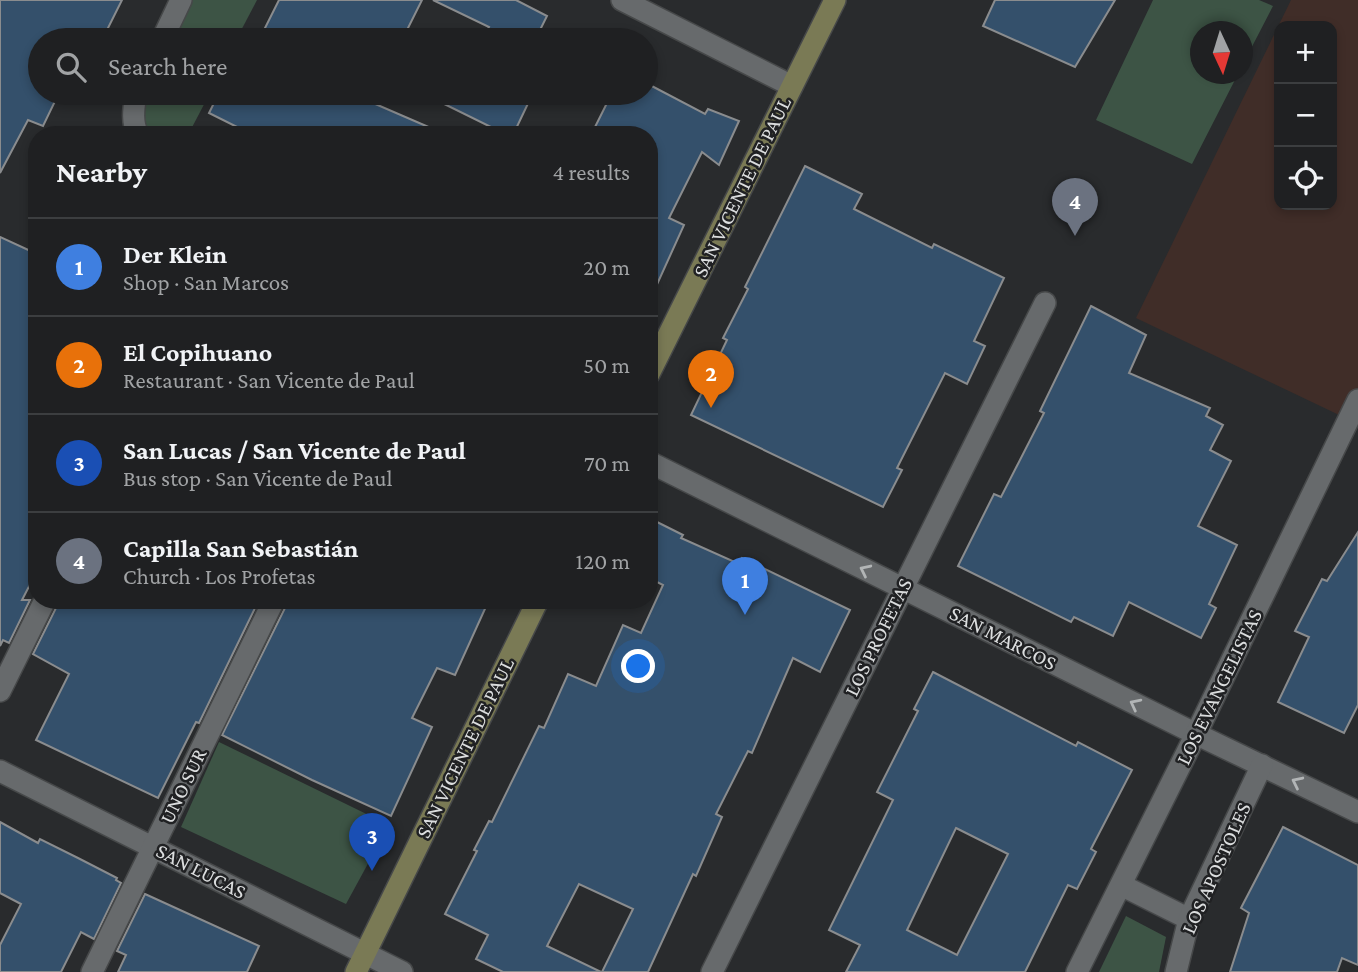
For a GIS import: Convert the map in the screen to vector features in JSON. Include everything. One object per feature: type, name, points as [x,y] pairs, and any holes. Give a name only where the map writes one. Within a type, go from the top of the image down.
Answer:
[{"type":"street","points":[[168,28],[181,0]]},
{"type":"street","points":[[622,0],[792,86]]},
{"type":"street","name":"SAN VICENTE DE PAUL","points":[[658,356],[835,0]]},
{"type":"street","points":[[134,105],[135,126]]},
{"type":"street","name":"LOS PROFETAS","points":[[712,972],[1045,303]]},
{"type":"street","name":"LOS EVANGELISTAS","points":[[1077,972],[1358,400]]},
{"type":"street","name":"SAN MARCOS","points":[[658,467],[1358,812]]},
{"type":"street","points":[[0,691],[41,609]]},
{"type":"street","name":"UNO SUR","points":[[92,972],[271,609]]},
{"type":"street","name":"SAN VICENTE DE PAUL","points":[[360,963],[534,609]]},
{"type":"street","name":"LOS APOSTOLES","points":[[1176,972],[1189,919],[1262,765]]},
{"type":"street","name":"SAN LUCAS","points":[[0,771],[153,847],[360,963],[402,972]]},
{"type":"street","points":[[1121,885],[1189,919]]},
{"type":"shaded area","points":[[1291,0],[1358,0],[1358,424],[1136,318],[1250,84],[1253,84],[1253,78],[1274,35],[1274,210],[1337,210],[1337,21],[1281,21]]},
{"type":"green space","points":[[188,0],[257,0],[242,28],[174,28]]},
{"type":"green space","points":[[1153,0],[1259,0],[1273,6],[1253,45],[1253,21],[1190,21],[1190,84],[1233,84],[1192,164],[1096,120]]},
{"type":"green space","points":[[142,105],[204,105],[193,126],[145,126]]},
{"type":"green space","points":[[219,742],[389,825],[346,904],[181,827]]},
{"type":"green space","points":[[1126,916],[1166,937],[1159,972],[1099,972]]},
{"type":"building","points":[[0,0],[122,0],[108,28],[28,28],[28,105],[53,105],[43,126],[28,120],[0,173]]},
{"type":"building","points":[[279,0],[422,0],[408,28],[265,28]]},
{"type":"building","points":[[433,0],[516,0],[547,16],[541,28],[489,27]]},
{"type":"building","points":[[995,0],[1115,0],[1075,67],[983,26]]},
{"type":"building","points":[[658,89],[705,114],[708,109],[739,121],[719,165],[702,152],[669,218],[684,225],[658,282],[658,126],[596,126],[606,105],[658,105]]},
{"type":"building","points":[[213,105],[378,105],[426,126],[235,126],[209,113]]},
{"type":"building","points":[[446,105],[527,105],[517,126],[489,126]]},
{"type":"building","points":[[805,166],[862,194],[854,209],[932,248],[934,244],[1004,278],[974,341],[985,346],[967,384],[945,373],[897,468],[902,470],[883,507],[691,415],[727,340],[723,338],[748,289],[745,287]]},
{"type":"building","points":[[0,237],[28,250],[28,588],[22,600],[28,600],[28,604],[9,643],[3,640],[0,646]]},
{"type":"building","points":[[1091,306],[1146,335],[1129,373],[1210,408],[1206,416],[1223,425],[1210,450],[1231,461],[1198,526],[1237,545],[1209,604],[1216,608],[1201,638],[1129,602],[1113,636],[1074,617],[1071,622],[958,566],[994,494],[1001,497],[1044,413],[1040,411]]},
{"type":"building","points":[[658,522],[683,535],[681,538],[739,564],[742,558],[850,610],[820,672],[793,658],[752,753],[748,751],[716,814],[722,817],[648,972],[602,972],[633,909],[579,884],[547,946],[601,972],[503,972],[476,959],[488,935],[445,914],[477,851],[474,850],[489,821],[492,822],[539,726],[544,728],[568,674],[596,686],[623,625],[641,633],[652,609],[658,609],[658,596],[663,585],[658,582]]},
{"type":"building","points":[[1358,532],[1358,705],[1344,733],[1278,702],[1309,637],[1295,631],[1322,579],[1327,581]]},
{"type":"building","points":[[56,609],[255,609],[199,723],[196,722],[158,798],[36,740],[69,674],[33,654]]},
{"type":"building","points":[[285,609],[485,609],[455,675],[437,668],[412,718],[432,727],[391,816],[222,735]]},
{"type":"building","points":[[933,672],[1076,746],[1078,742],[1132,770],[1091,849],[1096,852],[1077,889],[1068,885],[1025,972],[846,972],[860,945],[829,930],[893,800],[877,792],[918,711],[914,709]],"holes":[[[956,828],[1008,854],[957,955],[907,930]]]},
{"type":"building","points":[[0,822],[38,843],[40,839],[78,858],[117,878],[121,883],[94,939],[81,932],[61,972],[0,972],[0,945],[21,904],[0,893]]},
{"type":"building","points":[[1283,827],[1358,865],[1358,965],[1342,958],[1337,972],[1230,972],[1249,913],[1241,908]]},
{"type":"building","points":[[145,894],[259,946],[247,972],[118,972],[126,955],[117,951]]},
{"type":"place","name":"Capilla San Sebastián","points":[[1075,236]]},
{"type":"place","name":"El Copihuano","points":[[711,408]]},
{"type":"place","name":"Der Klein","points":[[745,615]]},
{"type":"place","name":"San Lucas / San Vicente de Paul","points":[[372,871]]}]
